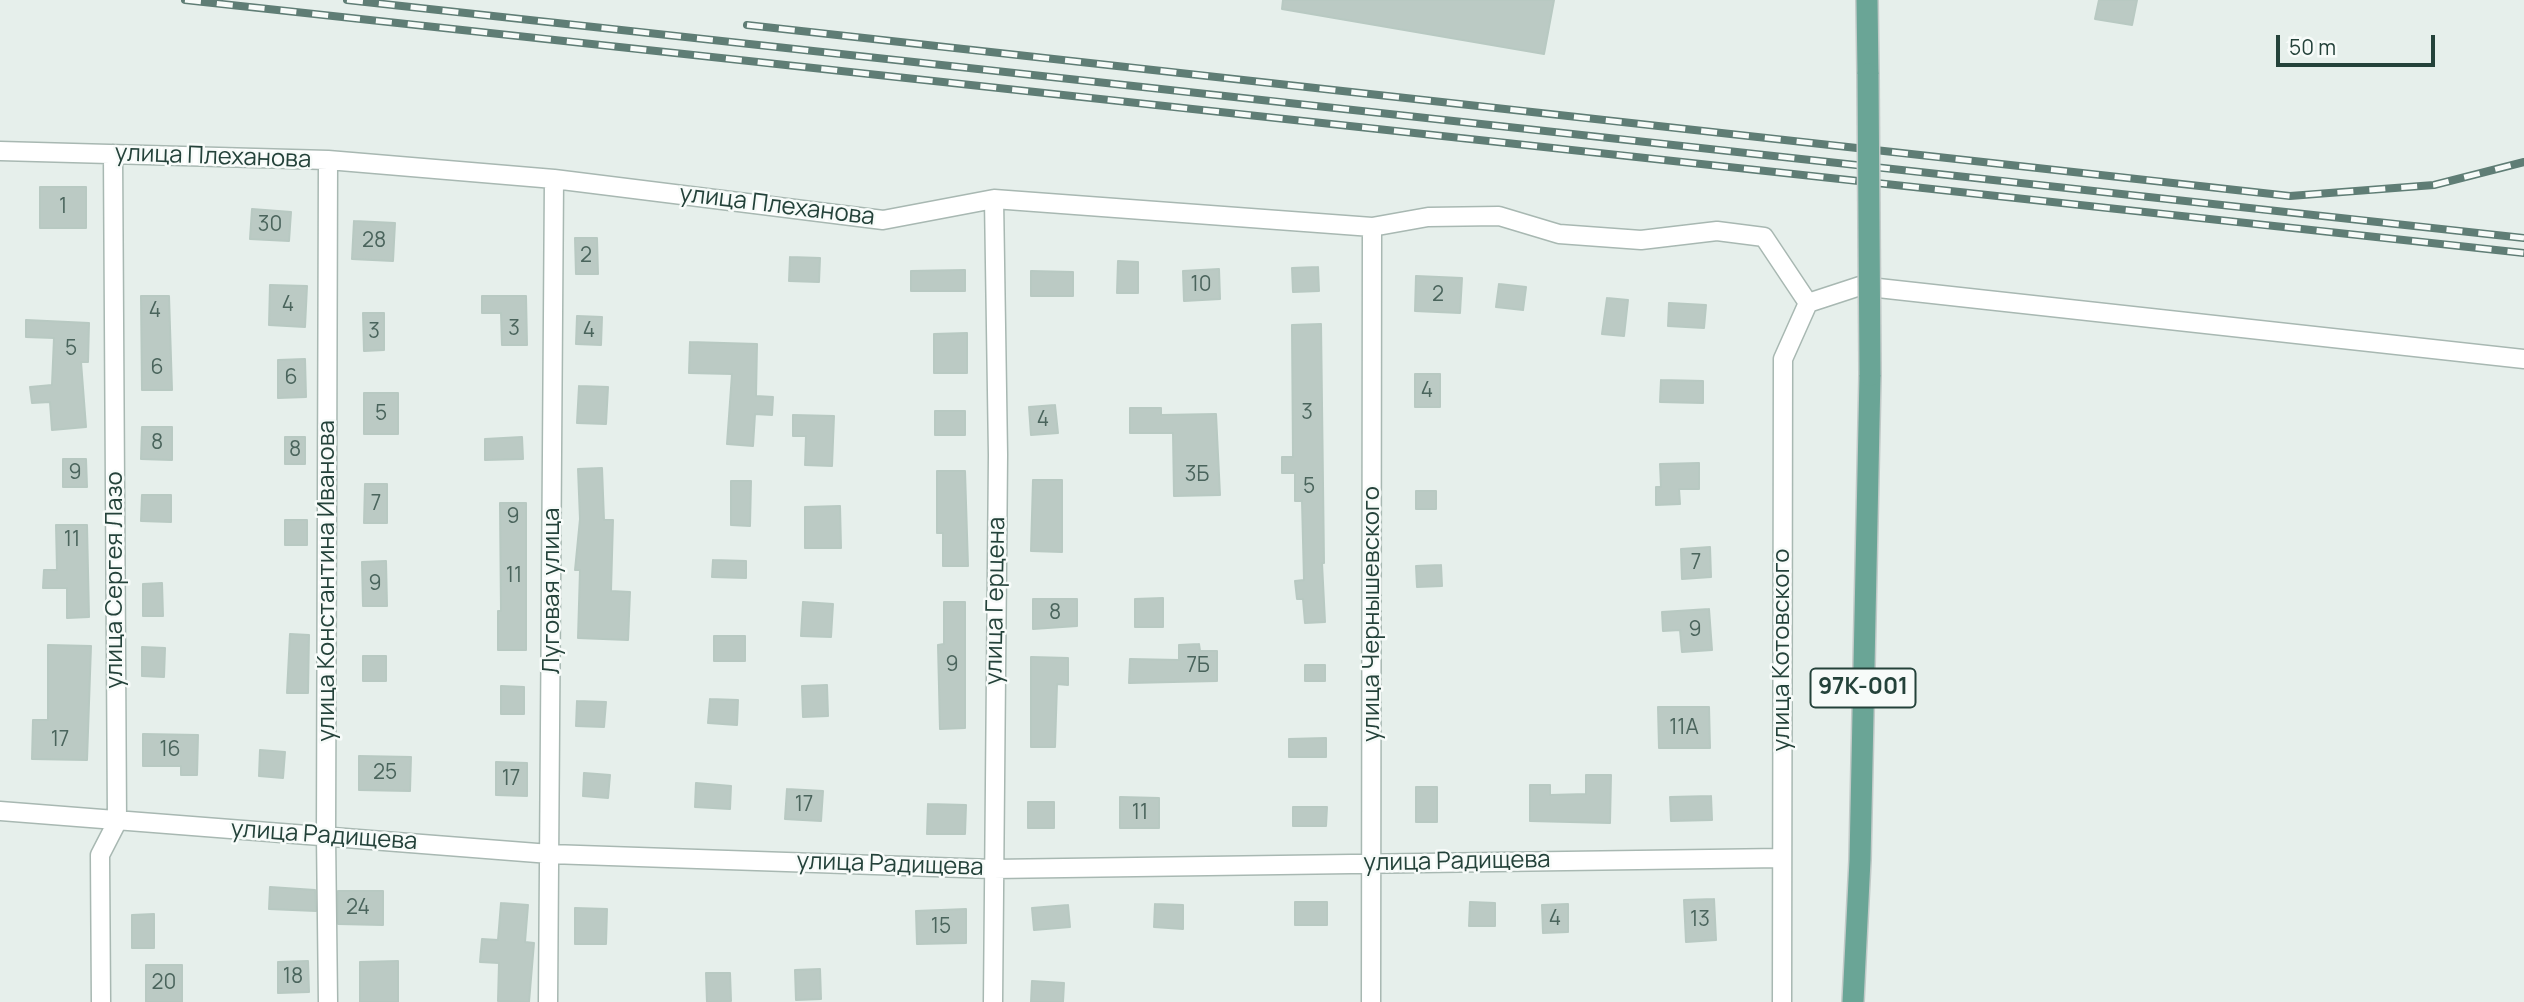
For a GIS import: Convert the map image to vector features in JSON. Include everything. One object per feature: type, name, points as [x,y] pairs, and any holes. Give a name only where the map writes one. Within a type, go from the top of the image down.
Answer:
[{"type":"main road","name":"97К-001","points":[[1853,1002],[1860,860],[1870,375],[1867,0]]},
{"type":"street","name":"улица Плеханова","points":[[0,151],[328,160],[554,179],[883,219],[994,199],[1372,227],[1428,217],[1499,216],[1559,234],[1641,240],[1717,231],[1764,237],[1808,303]]},
{"type":"street","name":"улица Сергея Лазо","points":[[101,1002],[100,855],[117,822],[113,154]]},
{"type":"street","name":"улица Константина Иванова","points":[[328,160],[328,1002]]},
{"type":"street","name":"Луговая улица","points":[[548,1002],[554,179]]},
{"type":"street","name":"улица Герцена","points":[[993,1002],[998,455],[994,199]]},
{"type":"street","name":"улица Чернышевского","points":[[1371,1002],[1372,227]]},
{"type":"street","points":[[1808,303],[1860,286],[2524,359]]},
{"type":"street","name":"улица Котовского","points":[[1782,1002],[1783,359],[1808,303]]},
{"type":"street","name":"улица Радищева","points":[[0,811],[550,854],[993,869],[1781,858]]},
{"type":"building","points":[[1283,0],[1554,0],[1544,54],[1282,9]]},
{"type":"building","points":[[2099,0],[2137,0],[2132,25],[2095,19]]},
{"type":"building","points":[[40,187],[86,187],[86,228],[40,228]]},
{"type":"building","points":[[252,209],[291,212],[289,241],[250,239]]},
{"type":"building","points":[[354,221],[395,223],[393,261],[352,259]]},
{"type":"building","points":[[575,238],[597,238],[598,274],[576,274]]},
{"type":"building","points":[[790,257],[820,258],[819,282],[789,281]]},
{"type":"building","points":[[1118,261],[1138,262],[1138,293],[1117,293]]},
{"type":"building","points":[[1318,267],[1319,291],[1293,292],[1292,268]]},
{"type":"building","points":[[1219,269],[1220,299],[1184,301],[1183,271]]},
{"type":"building","points":[[965,270],[965,291],[911,291],[911,271]]},
{"type":"building","points":[[1031,271],[1073,272],[1073,296],[1031,296]]},
{"type":"building","points":[[1416,276],[1462,278],[1460,313],[1415,311]]},
{"type":"building","points":[[1499,284],[1526,287],[1523,310],[1496,307]]},
{"type":"building","points":[[270,285],[307,286],[305,327],[269,325]]},
{"type":"building","points":[[141,296],[169,296],[172,390],[142,390]]},
{"type":"building","points":[[482,296],[526,296],[527,345],[502,345],[501,313],[482,313]]},
{"type":"building","points":[[1607,298],[1628,300],[1624,336],[1602,334]]},
{"type":"building","points":[[1669,303],[1706,305],[1704,328],[1668,326]]},
{"type":"building","points":[[363,313],[384,313],[384,350],[364,351]]},
{"type":"building","points":[[577,316],[602,317],[601,345],[576,344]]},
{"type":"building","points":[[26,320],[89,323],[88,362],[81,362],[86,427],[52,430],[50,402],[32,403],[30,387],[52,385],[54,338],[26,337]]},
{"type":"building","points":[[1321,324],[1322,563],[1325,622],[1305,623],[1303,599],[1297,599],[1295,581],[1304,580],[1302,501],[1295,501],[1295,473],[1282,473],[1282,457],[1293,457],[1292,325]]},
{"type":"building","points":[[967,333],[967,373],[934,373],[934,334]]},
{"type":"building","points":[[690,342],[757,344],[756,396],[773,397],[772,415],[755,414],[753,446],[727,444],[732,374],[689,373]]},
{"type":"building","points":[[305,359],[306,397],[278,398],[278,360]]},
{"type":"building","points":[[1415,374],[1440,374],[1440,407],[1415,407]]},
{"type":"building","points":[[1661,380],[1703,381],[1703,403],[1660,402]]},
{"type":"building","points":[[579,386],[608,387],[606,424],[577,423]]},
{"type":"building","points":[[364,393],[398,393],[398,434],[364,434]]},
{"type":"building","points":[[1055,405],[1058,433],[1031,435],[1029,407]]},
{"type":"building","points":[[1130,408],[1161,408],[1161,415],[1216,414],[1220,495],[1174,496],[1173,433],[1130,433]]},
{"type":"building","points":[[935,411],[965,411],[965,435],[935,435]]},
{"type":"building","points":[[793,415],[834,416],[832,466],[805,465],[806,436],[793,436]]},
{"type":"building","points":[[142,427],[172,427],[172,460],[141,459]]},
{"type":"building","points":[[285,437],[305,437],[305,464],[285,464]]},
{"type":"building","points":[[522,437],[523,459],[485,460],[485,439]]},
{"type":"building","points":[[63,459],[86,459],[87,487],[63,487]]},
{"type":"building","points":[[1699,463],[1699,489],[1679,489],[1680,504],[1656,505],[1656,487],[1661,487],[1660,464]]},
{"type":"building","points":[[602,468],[604,520],[613,520],[611,591],[630,592],[628,640],[578,638],[580,570],[575,570],[580,519],[578,469]]},
{"type":"building","points":[[937,471],[965,471],[968,566],[943,566],[943,533],[937,533]]},
{"type":"building","points":[[1033,480],[1062,480],[1062,552],[1031,551]]},
{"type":"building","points":[[731,481],[751,481],[750,526],[731,525]]},
{"type":"building","points":[[365,484],[387,484],[387,523],[364,523]]},
{"type":"building","points":[[1416,491],[1436,491],[1436,509],[1416,509]]},
{"type":"building","points":[[142,495],[171,495],[171,522],[141,521]]},
{"type":"building","points":[[500,503],[526,503],[526,650],[498,650],[498,611],[501,611]]},
{"type":"building","points":[[840,506],[841,548],[805,548],[805,507]]},
{"type":"building","points":[[285,520],[307,520],[307,545],[285,545]]},
{"type":"building","points":[[56,525],[87,525],[89,617],[67,618],[67,588],[43,588],[44,570],[57,570]]},
{"type":"building","points":[[1710,547],[1711,577],[1682,579],[1681,549]]},
{"type":"building","points":[[713,560],[746,561],[746,578],[712,577]]},
{"type":"building","points":[[386,561],[387,606],[363,606],[362,562]]},
{"type":"building","points":[[1441,565],[1442,586],[1417,587],[1416,566]]},
{"type":"building","points":[[162,583],[163,616],[143,616],[143,584]]},
{"type":"building","points":[[1163,598],[1163,627],[1135,627],[1135,599]]},
{"type":"building","points":[[1033,599],[1077,599],[1077,626],[1033,629]]},
{"type":"building","points":[[803,602],[833,604],[831,637],[801,636]]},
{"type":"building","points":[[944,602],[965,602],[965,728],[940,729],[938,645],[944,644]]},
{"type":"building","points":[[1709,609],[1712,650],[1682,652],[1680,630],[1663,631],[1662,612]]},
{"type":"building","points":[[290,634],[309,635],[308,693],[287,693]]},
{"type":"building","points":[[714,636],[745,636],[745,661],[714,661]]},
{"type":"building","points":[[1199,644],[1200,651],[1217,651],[1217,681],[1129,683],[1130,659],[1179,660],[1179,645]]},
{"type":"building","points":[[48,645],[91,646],[87,760],[32,759],[33,720],[48,720]]},
{"type":"building","points":[[142,647],[165,648],[164,677],[142,676]]},
{"type":"building","points":[[363,656],[386,656],[386,681],[363,681]]},
{"type":"building","points":[[1031,657],[1068,658],[1068,685],[1057,684],[1055,747],[1031,747]]},
{"type":"building","points":[[1305,665],[1325,665],[1325,681],[1305,681]]},
{"type":"building","points":[[827,685],[828,716],[803,717],[802,686]]},
{"type":"building","points":[[501,686],[524,687],[524,714],[501,714]]},
{"type":"building","points":[[710,699],[738,700],[737,725],[708,723]]},
{"type":"building","points":[[577,701],[606,702],[604,727],[576,726]]},
{"type":"building","points":[[1658,707],[1709,707],[1710,748],[1659,748]]},
{"type":"building","points":[[143,734],[198,735],[197,775],[181,775],[181,766],[143,766]]},
{"type":"building","points":[[1326,738],[1326,757],[1289,757],[1289,739]]},
{"type":"building","points":[[260,750],[285,752],[283,778],[259,776]]},
{"type":"building","points":[[359,756],[411,757],[410,791],[359,790]]},
{"type":"building","points":[[496,762],[527,763],[527,796],[496,795]]},
{"type":"building","points":[[584,773],[610,775],[608,798],[583,796]]},
{"type":"building","points":[[1586,775],[1611,775],[1610,823],[1530,821],[1530,785],[1550,785],[1550,795],[1586,794]]},
{"type":"building","points":[[696,783],[731,786],[730,809],[695,807]]},
{"type":"building","points":[[1416,787],[1437,787],[1437,822],[1416,822]]},
{"type":"building","points":[[787,789],[823,791],[821,821],[785,819]]},
{"type":"building","points":[[1711,796],[1712,820],[1671,821],[1670,797]]},
{"type":"building","points":[[1120,797],[1159,798],[1159,828],[1120,828]]},
{"type":"building","points":[[1028,802],[1054,802],[1054,828],[1028,828]]},
{"type":"building","points":[[928,804],[966,805],[965,834],[927,834]]},
{"type":"building","points":[[1293,807],[1327,807],[1326,826],[1293,826]]},
{"type":"building","points":[[270,887],[315,890],[316,911],[269,909]]},
{"type":"building","points":[[338,891],[383,891],[383,925],[338,924]]},
{"type":"building","points":[[1714,899],[1716,940],[1686,942],[1684,900]]},
{"type":"building","points":[[1295,902],[1327,902],[1327,925],[1295,925]]},
{"type":"building","points":[[1470,902],[1495,903],[1495,926],[1469,926]]},
{"type":"building","points":[[501,903],[528,905],[525,942],[534,943],[529,1002],[498,1001],[499,963],[480,962],[482,939],[498,940]]},
{"type":"building","points":[[1155,904],[1183,905],[1183,929],[1154,927]]},
{"type":"building","points":[[1568,904],[1568,932],[1543,933],[1542,905]]},
{"type":"building","points":[[1068,905],[1070,927],[1034,930],[1032,908]]},
{"type":"building","points":[[575,908],[607,909],[606,944],[575,944]]},
{"type":"building","points":[[966,909],[966,943],[917,944],[916,911]]},
{"type":"building","points":[[154,914],[154,948],[132,948],[132,915]]},
{"type":"building","points":[[308,961],[309,992],[278,993],[278,962]]},
{"type":"building","points":[[398,961],[398,1002],[360,1002],[360,962]]},
{"type":"building","points":[[146,965],[182,965],[182,1002],[146,1002]]},
{"type":"building","points":[[820,969],[821,999],[796,1000],[795,970]]},
{"type":"building","points":[[706,973],[730,973],[731,1001],[707,1002]]},
{"type":"building","points":[[1032,981],[1064,983],[1063,1002],[1031,1002]]},
{"type":"railway","points":[[185,0],[2524,253]]},
{"type":"railway","points":[[347,0],[2524,238]]},
{"type":"railway","points":[[747,25],[2290,196],[2434,185],[2524,162]]}]
